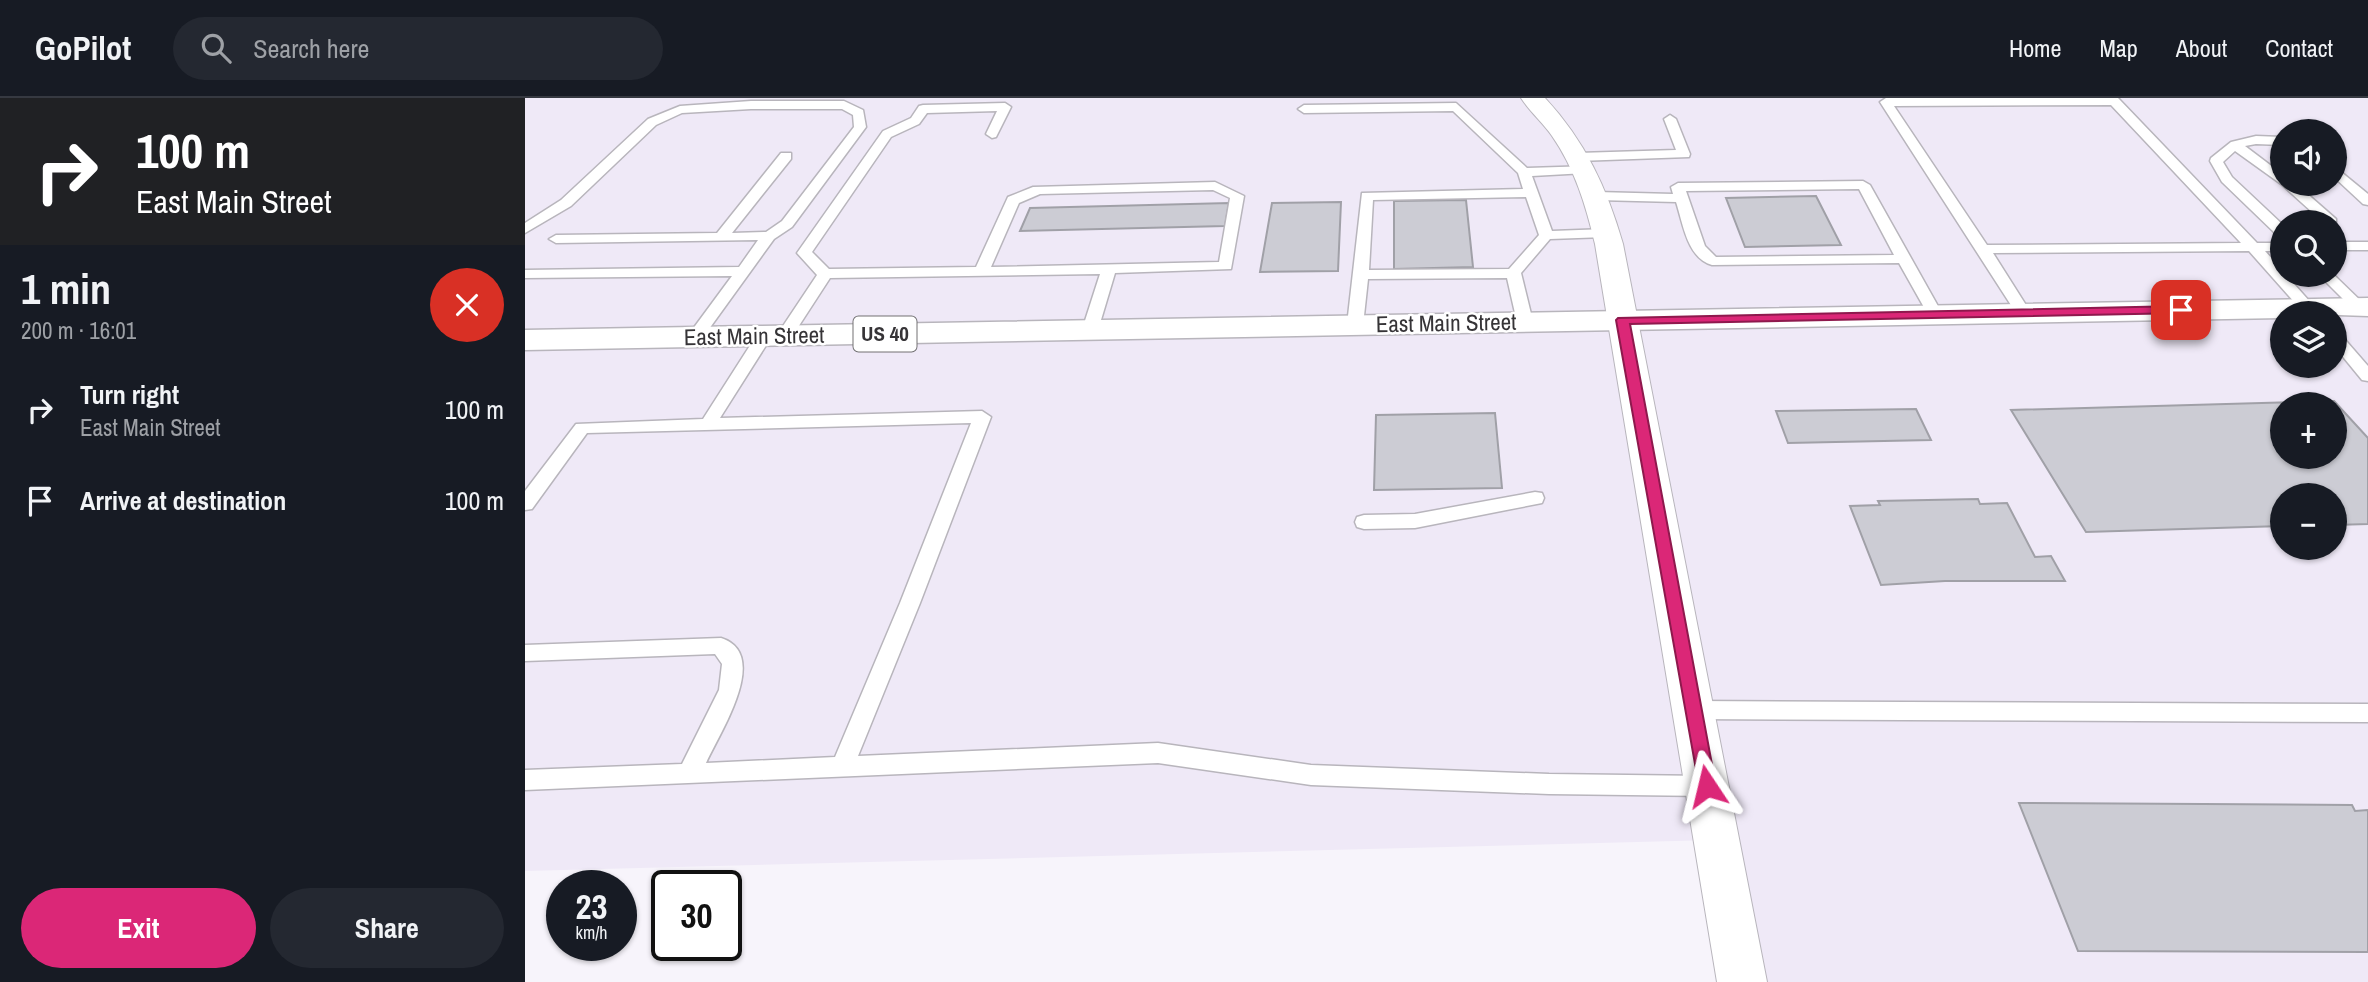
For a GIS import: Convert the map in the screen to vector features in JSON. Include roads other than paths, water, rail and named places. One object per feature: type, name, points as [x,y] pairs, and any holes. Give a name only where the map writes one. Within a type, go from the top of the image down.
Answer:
[{"type":"main road","name":"East Main Street","points":[[525,340],[2022,313],[2270,311]]},
{"type":"street","points":[[1532,98],[1556,123],[1582,163],[1597,196],[1606,233],[1742,982]]},
{"type":"lane","points":[[2022,313],[1886,102],[2114,101],[2301,301]]},
{"type":"lane","points":[[525,229],[566,203],[652,122],[680,110],[751,104],[844,105],[859,113],[860,127],[787,224],[769,236],[695,337]]},
{"type":"lane","points":[[981,272],[1013,200],[1038,190],[1215,186],[1237,196],[1226,266],[981,272],[825,274],[804,253],[887,134],[915,121],[923,109],[1005,107],[992,134]]},
{"type":"lane","points":[[1304,109],[1456,107],[1524,172],[1546,235]]},
{"type":"lane","points":[[1524,172],[1582,163],[1684,154],[1670,119]]},
{"type":"lane","points":[[2270,141],[2256,140],[2235,145],[2216,161],[2227,179],[2270,220]]},
{"type":"lane","points":[[2235,145],[2270,171]]},
{"type":"lane","points":[[721,237],[786,156]]},
{"type":"lane","points":[[2347,182],[2368,201]]},
{"type":"lane","points":[[1905,259],[1712,261],[1699,248],[1678,187],[1863,184],[1905,259],[1935,315]]},
{"type":"lane","points":[[1355,325],[1367,197],[1533,193]]},
{"type":"lane","points":[[1597,196],[1681,198]]},
{"type":"lane","points":[[2302,196],[2317,210]]},
{"type":"lane","points":[[1361,275],[1513,273],[1546,235],[1606,233]]},
{"type":"lane","points":[[2347,235],[2362,246]]},
{"type":"lane","points":[[556,239],[769,236]]},
{"type":"lane","points":[[1983,249],[2270,247]]},
{"type":"lane","points":[[1090,330],[1109,269]]},
{"type":"lane","points":[[525,274],[744,271]]},
{"type":"lane","points":[[1513,273],[1525,322]]},
{"type":"lane","points":[[708,424],[825,274]]},
{"type":"lane","points":[[2340,287],[2364,307]]},
{"type":"lane","points":[[2347,352],[2368,376]]},
{"type":"lane","points":[[525,503],[582,428],[982,417],[910,603],[842,767]]},
{"type":"lane","points":[[1364,522],[1415,521],[1535,498]]},
{"type":"lane","points":[[525,653],[722,646],[733,663],[730,690],[689,774]]},
{"type":"lane","points":[[1693,710],[2368,713]]},
{"type":"lane","points":[[525,780],[1159,753],[1311,775],[1549,784],[1707,786]]}]
